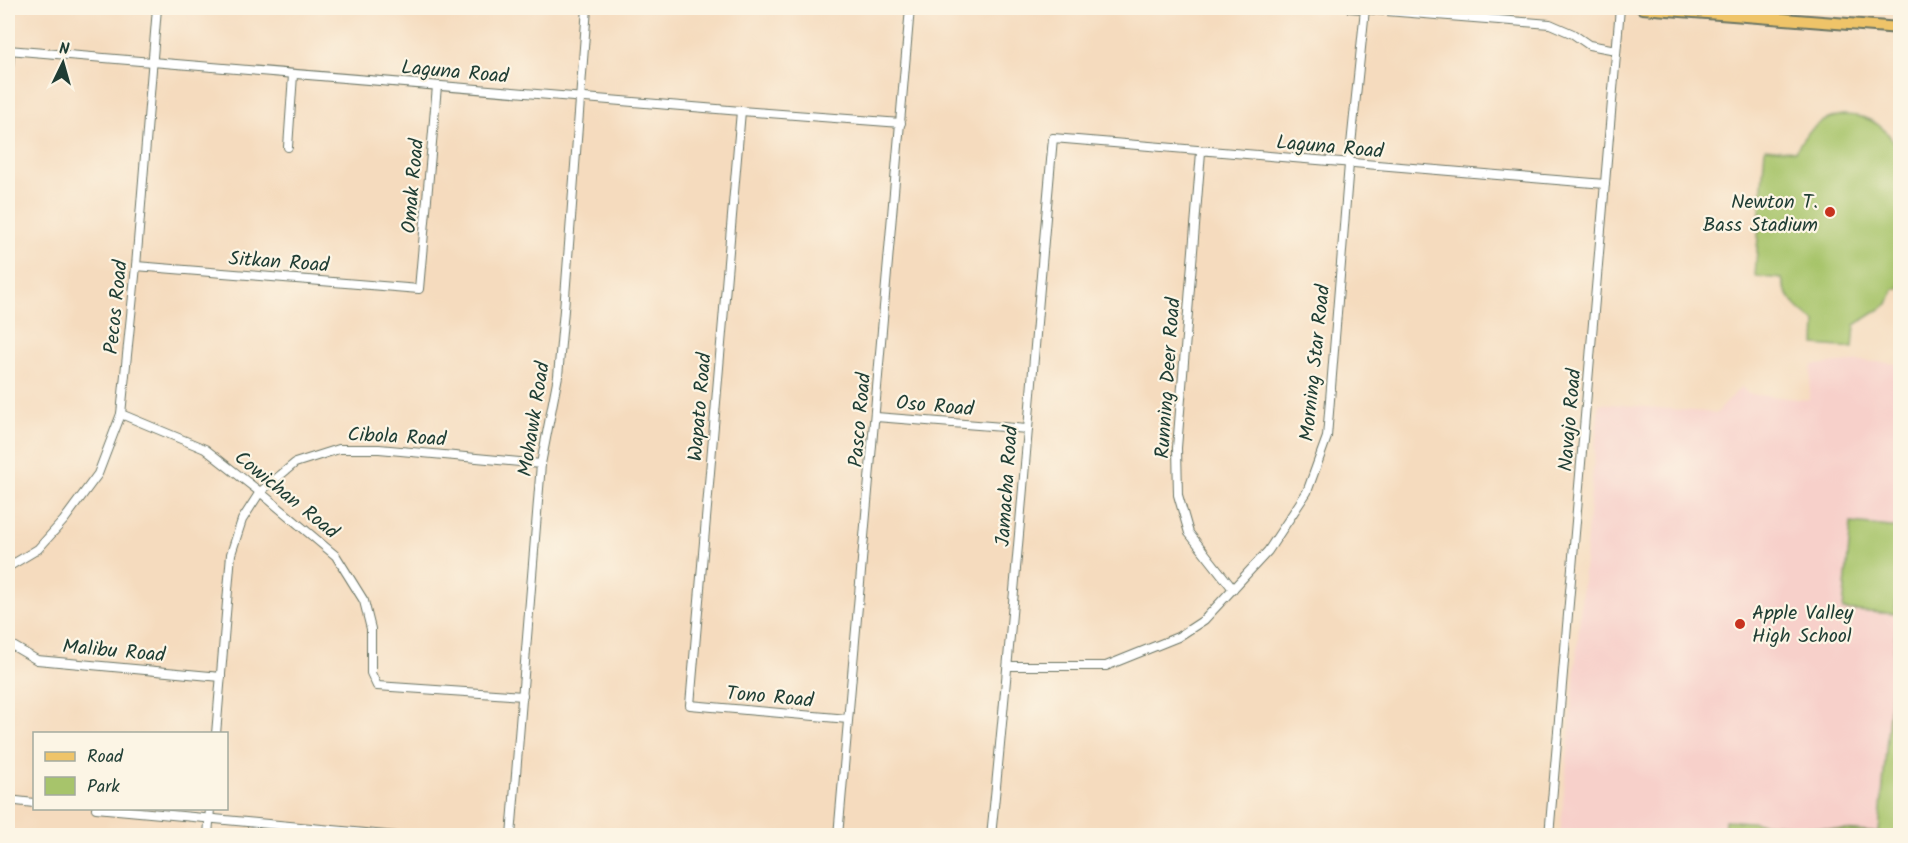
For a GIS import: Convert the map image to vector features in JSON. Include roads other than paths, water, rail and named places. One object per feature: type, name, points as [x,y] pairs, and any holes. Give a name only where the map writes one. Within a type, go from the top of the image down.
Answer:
[{"type":"main road","points":[[1642,8],[1774,12],[1900,28]]},
{"type":"street","name":"Pecos Road","points":[[8,567],[38,549],[64,520],[98,474],[121,414],[136,266],[157,8]]},
{"type":"street","name":"Mohawk Road","points":[[511,836],[541,464],[558,376],[587,8]]},
{"type":"street","name":"Pasco Road","points":[[838,836],[910,8]]},
{"type":"street","points":[[1349,8],[1550,24],[1567,31],[1589,45],[1616,50]]},
{"type":"street","name":"Navajo Road","points":[[1549,836],[1620,8]]},
{"type":"street","name":"Morning Star Road","points":[[1009,666],[1106,666],[1178,637],[1204,620],[1268,551],[1307,492],[1327,437],[1349,164],[1365,9]]},
{"type":"street","name":"Laguna Road","points":[[9,50],[901,123]]},
{"type":"street","points":[[8,85],[9,50]]},
{"type":"street","points":[[288,147],[293,75]]},
{"type":"street","name":"Omak Road","points":[[419,289],[437,86]]},
{"type":"street","name":"Wapato Road","points":[[690,705],[741,111]]},
{"type":"street","name":"Laguna Road","points":[[1053,138],[1605,184]]},
{"type":"street","name":"Jamacha Road","points":[[991,836],[1009,666],[1053,138]]},
{"type":"street","name":"Running Deer Road","points":[[1201,152],[1177,448],[1178,495],[1189,532],[1233,589]]},
{"type":"street","name":"Sitkan Road","points":[[136,266],[419,289]]},
{"type":"street","name":"Cowichan Road","points":[[121,414],[205,449],[336,556],[364,601],[371,629],[371,673],[377,686],[523,696]]},
{"type":"street","name":"Oso Road","points":[[876,417],[1027,429]]},
{"type":"street","name":"Cibola Road","points":[[216,732],[231,554],[242,520],[260,492],[295,463],[339,449],[379,449],[541,464]]},
{"type":"street","name":"Malibu Road","points":[[8,643],[37,660],[221,677]]},
{"type":"street","name":"Tono Road","points":[[690,705],[848,719]]},
{"type":"street","points":[[8,800],[33,803]]},
{"type":"street","points":[[117,810],[397,836]]},
{"type":"street","points":[[208,836],[210,810]]},
{"type":"place","name":"Newton T. Bass Stadium","points":[[1830,212]]},
{"type":"place","name":"Apple Valley High School","points":[[1740,624]]}]
